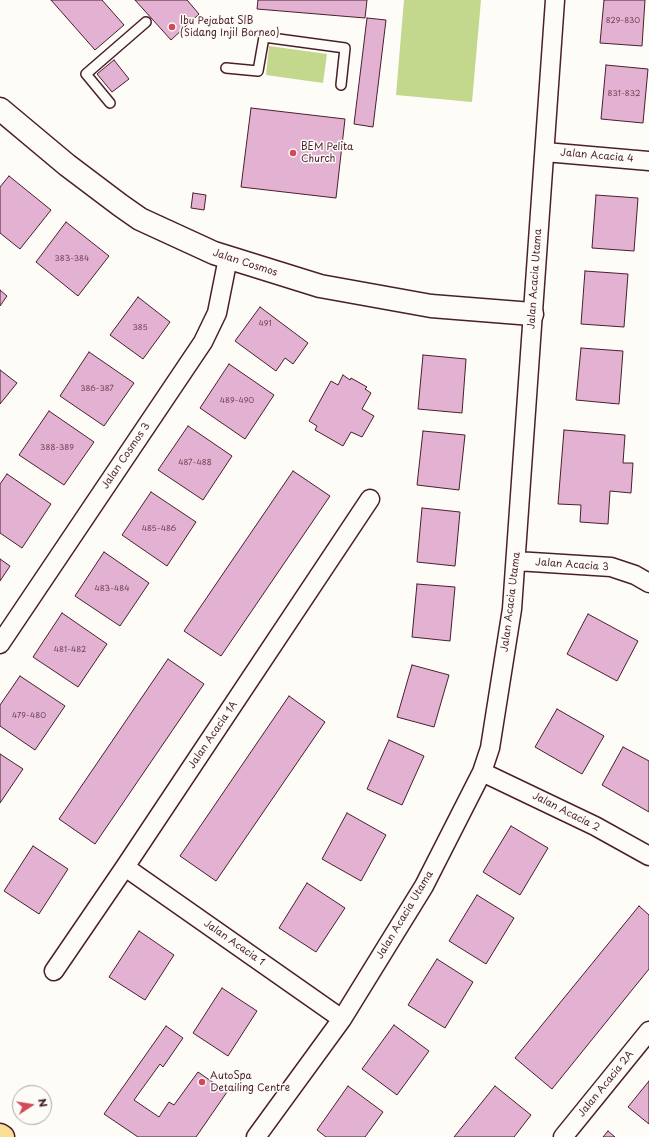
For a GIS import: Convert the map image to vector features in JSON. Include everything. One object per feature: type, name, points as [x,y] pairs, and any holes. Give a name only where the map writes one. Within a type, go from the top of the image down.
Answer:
[{"type":"street","name":"Jalan Acacia Utama","points":[[256,1137],[342,1019],[424,886],[482,772],[491,740],[512,609],[555,0]]},
{"type":"street","name":"Jalan Cosmos","points":[[0,109],[67,165],[140,219],[214,253],[328,288],[431,306],[532,314]]},
{"type":"street","name":"Jalan Acacia 4","points":[[545,152],[649,161]]},
{"type":"street","name":"Jalan Cosmos 3","points":[[0,644],[203,342],[217,313],[228,258]]},
{"type":"street","name":"Jalan Acacia 1A","points":[[54,971],[370,499]]},
{"type":"street","name":"Jalan Acacia 3","points":[[516,561],[611,568],[635,575],[649,583]]},
{"type":"street","name":"Jalan Acacia 2","points":[[482,772],[595,826],[649,856]]},
{"type":"street","name":"Jalan Acacia 1","points":[[125,867],[342,1019]]},
{"type":"street","name":"Jalan Acacia 2A","points":[[563,1137],[649,1031]]},
{"type":"lane","points":[[110,103],[86,74],[146,22]]},
{"type":"lane","points":[[226,68],[258,71],[264,37],[345,48],[341,85]]},
{"type":"green space","points":[[404,0],[481,0],[472,102],[396,95]]},
{"type":"green space","points":[[269,46],[327,54],[323,83],[266,75]]},
{"type":"building","points":[[51,0],[102,0],[124,25],[95,50]]},
{"type":"building","name":"Ibu Pejabat SIB (Sidang Injil Borneo)","points":[[135,0],[187,0],[199,14],[171,40]]},
{"type":"building","points":[[258,0],[367,0],[365,18],[257,9]]},
{"type":"building","points":[[604,0],[645,0],[642,46],[600,43]]},
{"type":"building","points":[[367,18],[386,20],[373,127],[354,124]]},
{"type":"building","points":[[114,60],[129,79],[112,92],[97,74]]},
{"type":"building","points":[[606,65],[648,69],[643,123],[601,119]]},
{"type":"building","name":"BEM Pelita Church","points":[[251,108],[345,119],[336,198],[241,187]]},
{"type":"building","points":[[9,176],[51,210],[20,249],[0,233],[0,187]]},
{"type":"building","points":[[193,193],[206,195],[204,210],[191,208]]},
{"type":"building","points":[[596,195],[638,198],[634,251],[592,248]]},
{"type":"building","points":[[66,222],[109,256],[78,296],[36,262]]},
{"type":"building","points":[[585,271],[628,274],[624,327],[581,324]]},
{"type":"building","points":[[0,290],[7,296],[0,306]]},
{"type":"building","points":[[138,297],[170,322],[143,359],[110,335]]},
{"type":"building","points":[[260,307],[308,343],[293,364],[285,358],[276,371],[235,341]]},
{"type":"building","points":[[581,348],[623,351],[619,404],[576,400]]},
{"type":"building","points":[[89,352],[134,383],[104,426],[60,396]]},
{"type":"building","points":[[423,355],[466,359],[462,413],[418,409]]},
{"type":"building","points":[[229,364],[274,395],[245,439],[200,408]]},
{"type":"building","points":[[0,370],[17,383],[0,404]]},
{"type":"building","points":[[343,375],[350,380],[351,378],[367,387],[365,389],[371,393],[362,409],[374,416],[362,437],[351,432],[343,446],[315,430],[317,426],[309,421],[331,381],[338,385]]},
{"type":"building","points":[[49,411],[94,442],[64,485],[19,455]]},
{"type":"building","points":[[188,426],[232,456],[203,500],[158,470]]},
{"type":"building","points":[[564,430],[625,435],[623,463],[633,463],[631,493],[610,491],[608,524],[580,522],[581,505],[558,504]]},
{"type":"building","points":[[423,431],[465,435],[459,490],[417,485]]},
{"type":"building","points":[[293,471],[330,496],[221,656],[184,631]]},
{"type":"building","points":[[7,474],[51,504],[22,548],[0,533],[0,484]]},
{"type":"building","points":[[151,492],[196,522],[167,566],[122,535]]},
{"type":"building","points":[[422,508],[460,512],[455,566],[417,562]]},
{"type":"building","points":[[104,552],[149,583],[120,626],[75,596]]},
{"type":"building","points":[[0,559],[10,566],[0,581]]},
{"type":"building","points":[[417,584],[455,587],[450,641],[412,637]]},
{"type":"building","points":[[62,613],[107,644],[78,687],[33,657]]},
{"type":"building","points":[[588,614],[638,641],[617,681],[567,654]]},
{"type":"building","points":[[168,659],[204,684],[95,844],[59,819]]},
{"type":"building","points":[[412,665],[449,675],[434,727],[397,717]]},
{"type":"building","points":[[20,676],[65,706],[35,750],[0,726],[0,705]]},
{"type":"building","points":[[289,696],[325,722],[216,881],[180,856]]},
{"type":"building","points":[[557,709],[604,736],[582,774],[535,747]]},
{"type":"building","points":[[389,740],[424,756],[402,805],[367,789]]},
{"type":"building","points":[[623,747],[649,761],[649,812],[602,785]]},
{"type":"building","points":[[0,754],[23,769],[0,803]]},
{"type":"building","points":[[347,813],[386,835],[361,881],[322,859]]},
{"type":"building","points":[[511,826],[548,848],[520,895],[483,872]]},
{"type":"building","points":[[33,846],[68,869],[39,914],[4,891]]},
{"type":"building","points":[[307,883],[345,908],[316,952],[279,928]]},
{"type":"building","points":[[477,895],[514,918],[486,964],[449,941]]},
{"type":"building","points":[[639,906],[649,915],[649,969],[552,1089],[515,1058]]},
{"type":"building","points":[[139,931],[174,955],[145,1000],[109,977]]},
{"type":"building","points":[[437,959],[473,982],[445,1028],[408,1005]]},
{"type":"building","points":[[222,988],[257,1011],[228,1056],[193,1033]]},
{"type":"building","points":[[394,1025],[429,1051],[397,1095],[362,1069]]},
{"type":"building","name":"AutoSpa Detailing Centre","points":[[166,1026],[183,1038],[163,1067],[160,1064],[134,1100],[159,1117],[169,1102],[174,1105],[198,1072],[227,1092],[196,1137],[138,1137],[104,1114]]},
{"type":"building","points":[[649,1081],[649,1124],[628,1107]]},
{"type":"building","points":[[348,1086],[383,1112],[365,1137],[326,1137],[317,1130]]},
{"type":"building","points":[[495,1086],[531,1115],[514,1137],[454,1137]]},
{"type":"building","points":[[608,1131],[615,1137],[603,1137]]},
{"type":"place","name":"Ibu Pejabat SIB (Sidang Injil Borneo)","points":[[172,27]]},
{"type":"place","name":"BEM Pelita Church","points":[[293,153]]},
{"type":"place","name":"AutoSpa Detailing Centre","points":[[202,1082]]}]
